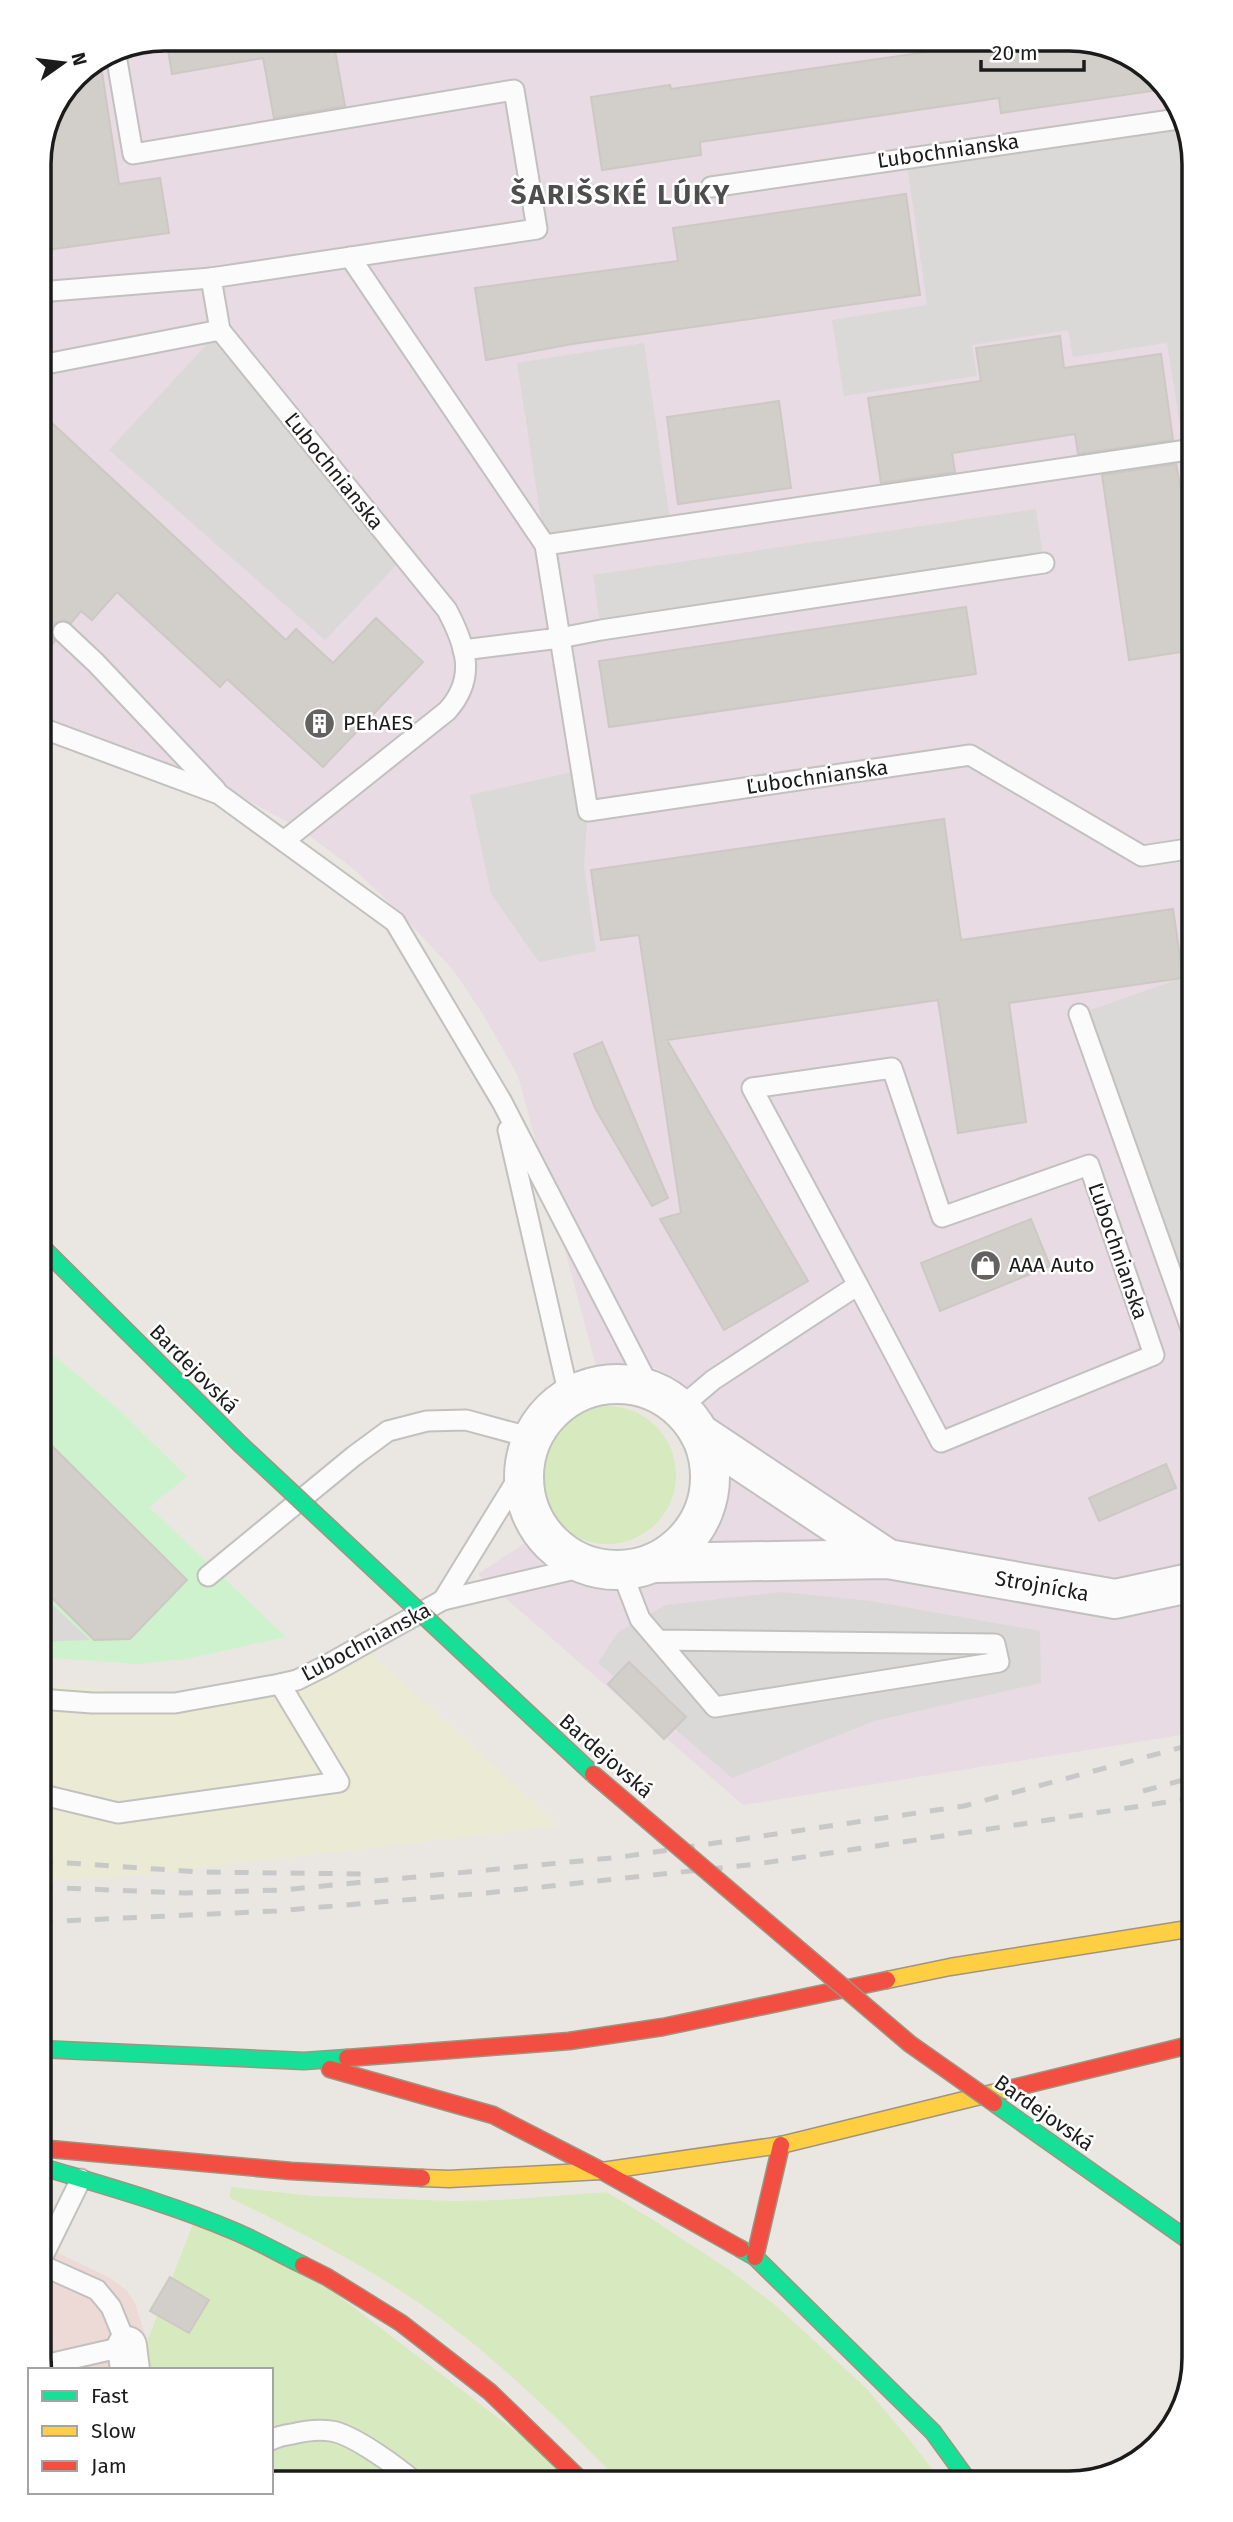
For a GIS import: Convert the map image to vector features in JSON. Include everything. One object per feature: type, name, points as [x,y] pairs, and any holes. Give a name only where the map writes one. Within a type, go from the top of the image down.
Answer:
[{"type":"main road","name":"Bardejovská","points":[[51,1256],[240,1444],[565,1750],[910,2044],[1182,2235]]},
{"type":"main road","points":[[51,2050],[304,2061],[569,2041],[663,2027],[950,1968],[1182,1930]]},
{"type":"main road","points":[[51,2149],[290,2171],[449,2179],[602,2171],[781,2145],[1182,2047]]},
{"type":"main road","points":[[304,2061],[493,2115],[602,2171],[755,2257],[933,2432],[961,2471]]},
{"type":"main road","points":[[755,2257],[781,2145]]},
{"type":"main road","points":[[51,2170],[145,2198],[212,2223],[327,2277],[401,2323],[490,2392],[572,2471]]},
{"type":"street","points":[[630,1384],[676,1410],[888,1559],[621,1567],[561,1552],[539,1529],[526,1501],[528,1454],[551,1410],[569,1396],[589,1387],[630,1384]]},
{"type":"street","points":[[621,1567],[666,1557],[687,1539],[696,1527],[707,1502],[709,1460],[676,1410]]},
{"type":"street","name":"Strojnícka","points":[[888,1559],[1115,1599],[1182,1585]]},
{"type":"lane","points":[[51,291],[211,278],[537,229],[514,90],[133,154],[116,62]]},
{"type":"lane","name":"Ľubochnianska","points":[[711,187],[906,156],[1173,119]]},
{"type":"lane","points":[[350,257],[545,545],[1182,451]]},
{"type":"lane","points":[[51,363],[220,330],[211,278]]},
{"type":"lane","name":"Ľubochnianska","points":[[220,330],[447,610],[461,636],[463,650],[465,682],[459,697],[447,711],[284,841]]},
{"type":"lane","name":"Ľubochnianska","points":[[545,545],[588,811],[970,755],[1142,856],[1182,850]]},
{"type":"lane","points":[[463,650],[560,638],[1044,563]]},
{"type":"lane","points":[[64,632],[219,794],[395,922],[502,1102],[676,1410],[713,1380],[858,1285]]},
{"type":"lane","points":[[51,731],[219,794]]},
{"type":"lane","points":[[1079,1014],[1182,1301]]},
{"type":"lane","name":"Ľubochnianska","points":[[892,1068],[942,1217],[1088,1165],[1154,1355],[941,1442],[858,1285],[752,1088],[892,1068]]},
{"type":"lane","points":[[502,1102],[569,1396]]},
{"type":"lane","points":[[208,1576],[388,1431],[427,1421],[466,1420],[528,1454],[443,1600]]},
{"type":"lane","points":[[443,1600],[621,1567],[640,1619],[715,1707],[999,1662],[995,1644],[658,1640]]},
{"type":"lane","name":"Ľubochnianska","points":[[51,1700],[175,1703],[297,1680],[443,1600]]},
{"type":"lane","points":[[51,1797],[118,1813],[339,1782],[280,1684]]},
{"type":"lane","points":[[51,2238],[81,2179]]},
{"type":"lane","points":[[51,2270],[97,2290],[111,2307],[129,2358],[52,2365]]},
{"type":"lane","points":[[273,2439],[305,2431],[333,2431],[359,2443],[399,2471]]},
{"type":"shaded area","points":[[164,51],[1077,51],[1112,59],[1138,74],[1149,84],[1159,95],[1174,121],[1182,164],[1182,1735],[743,1805],[478,1574],[540,1533],[589,1568],[652,1569],[691,1548],[710,1524],[724,1496],[725,1446],[694,1391],[655,1368],[596,1366],[518,1076],[484,1016],[454,971],[356,871],[302,830],[240,796],[127,749],[51,729],[51,156],[62,114],[72,98],[98,98],[98,72],[128,57]]},
{"type":"shaded area","points":[[1173,120],[1180,142],[1182,164],[1182,438],[1167,343],[1073,357],[1068,330],[972,345],[977,376],[844,396],[832,320],[927,305],[906,157]]},
{"type":"shaded area","points":[[220,330],[404,557],[325,640],[109,450]]},
{"type":"shaded area","points":[[644,343],[671,526],[545,545],[517,363]]},
{"type":"shaded area","points":[[1036,509],[1044,563],[601,630],[593,575]]},
{"type":"shaded area","points":[[581,770],[588,811],[584,866],[596,951],[539,962],[491,894],[470,795]]},
{"type":"shaded area","points":[[1179,979],[1182,987],[1182,1303],[1079,1014]]},
{"type":"shaded area","points":[[782,1592],[870,1601],[1040,1631],[1041,1683],[874,1721],[732,1778],[598,1663],[618,1632],[666,1605]]},
{"type":"shaded area","points":[[51,1603],[90,1640],[51,1642]]},
{"type":"shaded area","points":[[51,2250],[110,2278],[126,2290],[135,2303],[147,2342],[151,2368],[52,2368]]},
{"type":"green space","points":[[51,1353],[119,1410],[187,1477],[149,1507],[286,1637],[186,1659],[137,1664],[51,1658]]},
{"type":"green space","points":[[607,1406],[633,1411],[656,1426],[671,1449],[676,1475],[671,1501],[656,1524],[633,1539],[607,1544],[581,1539],[558,1524],[543,1501],[538,1475],[543,1449],[558,1426],[581,1411]]},
{"type":"green space","points":[[360,1643],[559,1826],[112,1878],[51,1880],[51,1685],[181,1696],[268,1681]]},
{"type":"green space","points":[[231,2187],[312,2196],[452,2201],[606,2192],[731,2271],[775,2305],[866,2388],[934,2471],[609,2471],[526,2389],[449,2324],[352,2261],[230,2198]]},
{"type":"green space","points":[[197,2214],[293,2261],[567,2471],[273,2471],[273,2368],[151,2368],[147,2342]]},
{"type":"building","points":[[168,51],[335,51],[345,106],[274,118],[263,58],[172,74]]},
{"type":"building","points":[[934,51],[1077,51],[1112,59],[1126,66],[1155,90],[1001,113],[999,98],[700,142],[701,155],[602,170],[591,97],[670,85],[671,89]]},
{"type":"building","points":[[102,70],[119,184],[160,178],[169,233],[51,249],[51,156],[55,135],[62,114],[72,98],[98,98],[98,72]]},
{"type":"building","points":[[906,194],[920,295],[572,344],[486,360],[475,288],[678,261],[673,228]]},
{"type":"building","points":[[1060,336],[1064,368],[1161,354],[1173,440],[1078,454],[1075,434],[952,453],[955,472],[881,483],[868,398],[981,381],[976,348]]},
{"type":"building","points":[[779,401],[791,488],[678,504],[667,417]]},
{"type":"building","points":[[51,422],[286,640],[296,629],[333,663],[376,618],[423,662],[323,767],[227,679],[220,687],[117,592],[92,620],[81,611],[71,623],[65,620],[55,623],[51,630]]},
{"type":"building","points":[[1176,464],[1182,485],[1182,652],[1129,660],[1102,475]]},
{"type":"building","points":[[966,607],[976,674],[609,727],[599,661]]},
{"type":"building","points":[[51,630],[55,641],[51,646]]},
{"type":"building","points":[[944,819],[961,940],[1173,909],[1182,978],[1009,1003],[1026,1122],[958,1133],[938,1000],[667,1040],[808,1281],[724,1330],[660,1219],[681,1213],[639,935],[601,940],[591,870]]},
{"type":"building","points":[[602,1042],[668,1198],[652,1206],[595,1108],[574,1054]]},
{"type":"building","name":"AAA Auto","points":[[1031,1219],[1050,1266],[940,1311],[921,1263]]},
{"type":"building","points":[[51,1445],[187,1580],[130,1639],[94,1640],[51,1597]]},
{"type":"building","points":[[1166,1464],[1176,1488],[1099,1521],[1089,1498]]},
{"type":"building","points":[[629,1662],[686,1717],[664,1739],[608,1684]]},
{"type":"building","points":[[170,2277],[209,2300],[189,2333],[150,2311]]},
{"type":"railway","points":[[51,1887],[184,1893],[282,1890],[621,1857],[964,1806],[1182,1747]]},
{"type":"railway","points":[[1143,1791],[1182,1780]]},
{"type":"railway","points":[[51,1921],[276,1911],[485,1893],[757,1864],[1182,1800]]},
{"type":"railway","points":[[51,1862],[200,1872],[370,1874]]},
{"type":"traffic: fast","points":[[51,1256],[240,1444]]},
{"type":"traffic: fast","points":[[240,1444],[593,1774]]},
{"type":"traffic: fast","points":[[51,2050],[304,2061],[347,2058]]},
{"type":"traffic: fast","points":[[994,2103],[1182,2236]]},
{"type":"traffic: fast","points":[[51,2170],[210,2221],[303,2265]]},
{"type":"traffic: fast","points":[[741,2249],[755,2257],[933,2432],[961,2471]]},
{"type":"traffic: slow","points":[[887,1980],[950,1967],[1182,1930]]},
{"type":"traffic: slow","points":[[422,2178],[602,2171],[781,2145],[1009,2089]]},
{"type":"traffic: jam","points":[[593,1774],[910,2044],[994,2103]]},
{"type":"traffic: jam","points":[[347,2058],[569,2041],[663,2027],[887,1980]]},
{"type":"traffic: jam","points":[[1009,2089],[1182,2047]]},
{"type":"traffic: jam","points":[[330,2069],[493,2115],[602,2171],[741,2249]]},
{"type":"traffic: jam","points":[[755,2257],[781,2145]]},
{"type":"traffic: jam","points":[[51,2149],[291,2171],[422,2178]]},
{"type":"traffic: jam","points":[[303,2265],[401,2323],[490,2392],[572,2471]]},
{"type":"place","name":"PEhAES","points":[[320,723]]},
{"type":"place","name":"AAA Auto","points":[[986,1265]]},
{"type":"district","name":"ŠARIŠSKÉ LÚKY","points":[[621,194]]}]
